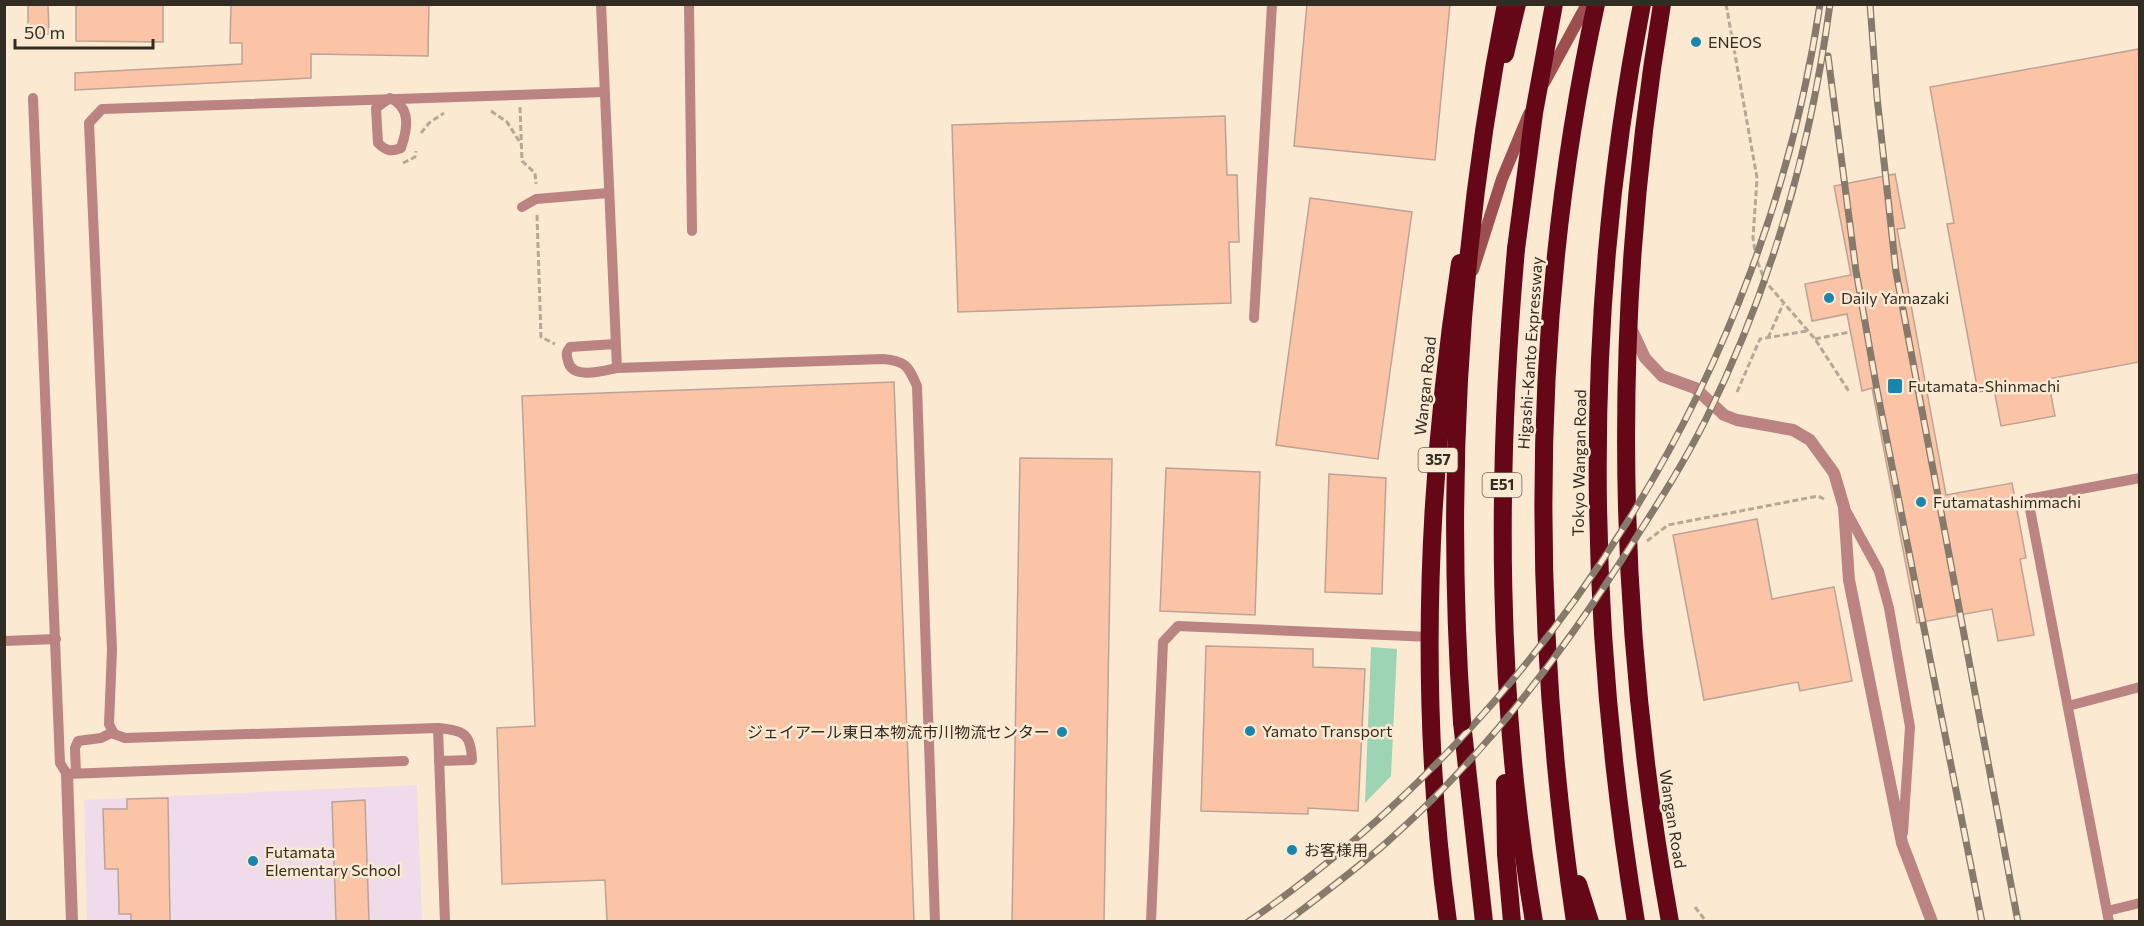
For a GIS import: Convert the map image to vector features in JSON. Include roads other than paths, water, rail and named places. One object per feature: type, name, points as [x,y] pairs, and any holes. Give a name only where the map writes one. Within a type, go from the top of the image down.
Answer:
[{"type":"highway","name":"357","points":[[1484,921],[1461,722],[1453,549],[1460,334],[1477,172],[1506,4]]},
{"type":"highway","name":"Wangan Road","points":[[1448,921],[1432,744],[1431,637],[1435,505],[1444,381],[1471,207],[1517,4]]},
{"type":"highway","name":"Higashi-Kanto Expressway","points":[[1534,921],[1521,837],[1509,721],[1501,508],[1508,336],[1525,175],[1554,4]]},
{"type":"highway","name":"Higashi-Kanto Expressway","points":[[1575,921],[1562,830],[1550,717],[1542,519],[1549,337],[1565,180],[1596,4]]},
{"type":"highway","name":"Tokyo Wangan Road","points":[[1636,921],[1620,820],[1608,713],[1598,548],[1597,430],[1606,258],[1622,124],[1642,4]]},
{"type":"highway","name":"Wangan Road","points":[[1662,4],[1638,187],[1629,321],[1625,484],[1632,638],[1646,774],[1670,921]]},
{"type":"highway","points":[[1509,721],[1504,787],[1506,855],[1512,921]]},
{"type":"highway","points":[[1562,830],[1590,921]]},
{"type":"street","points":[[1444,381],[1459,318],[1502,179],[1544,84],[1587,4]]},
{"type":"street","points":[[1629,321],[1645,358],[1662,376],[1695,388],[1724,415],[1737,420],[1785,427],[1810,440],[1834,473],[1844,507],[1849,580],[1902,843],[1932,921]]},
{"type":"street","points":[[72,773],[72,921]]},
{"type":"lane","points":[[601,4],[603,92],[617,368]]},
{"type":"lane","points":[[689,4],[692,231]]},
{"type":"lane","points":[[1254,318],[1272,4]]},
{"type":"lane","points":[[439,761],[472,760],[472,742],[467,736],[450,729],[438,728],[125,738],[113,732],[109,724],[112,650],[89,123],[102,109],[603,92]]},
{"type":"lane","points":[[33,98],[60,763],[72,773],[404,761]]},
{"type":"lane","points":[[390,98],[401,103],[405,109],[405,138],[401,148],[393,151],[384,150],[378,143],[376,130],[376,108],[390,98]]},
{"type":"lane","points":[[522,207],[537,199],[608,193]]},
{"type":"lane","points":[[615,344],[570,347],[567,350],[569,366],[575,371],[601,371],[617,368],[883,359],[897,360],[908,367],[917,386],[935,921]]},
{"type":"lane","points":[[2139,478],[2028,499],[2108,916],[2139,903]]},
{"type":"lane","points":[[1844,507],[1879,571],[1908,716],[1909,742],[1902,843]]},
{"type":"lane","points":[[1151,921],[1163,642],[1178,626],[1431,637]]},
{"type":"lane","points":[[4,642],[56,639]]},
{"type":"lane","points":[[2068,706],[2139,687]]},
{"type":"lane","points":[[438,728],[445,921]]},
{"type":"lane","points":[[72,773],[78,741],[101,738],[113,732]]},
{"type":"railway","points":[[1248,922],[1358,837],[1458,741],[1548,635],[1628,521],[1695,399],[1751,272],[1792,140],[1820,4]]},
{"type":"railway","points":[[1286,922],[1386,843],[1420,812],[1483,745],[1542,674],[1569,637],[1676,474],[1729,370],[1768,269],[1785,217],[1812,111],[1830,4]]},
{"type":"railway","points":[[1870,4],[1877,97],[1896,272],[2018,922]]},
{"type":"railway","points":[[1828,56],[1856,271],[1877,390],[1982,922]]},
{"type":"place","name":"ENEOS","points":[[1696,42]]},
{"type":"place","name":"Daily Yamazaki","points":[[1829,298]]},
{"type":"place","name":"Futamata-Shinmachi","points":[[1895,386]]},
{"type":"place","name":"Futamatashimmachi","points":[[1921,502]]},
{"type":"place","name":"Yamato Transport","points":[[1250,731]]},
{"type":"place","name":"ジェイアール東日本物流市川物流センター","points":[[1062,732]]},
{"type":"place","name":"お客様用","points":[[1292,850]]},
{"type":"place","name":"Futamata Elementary School","points":[[253,861]]}]
